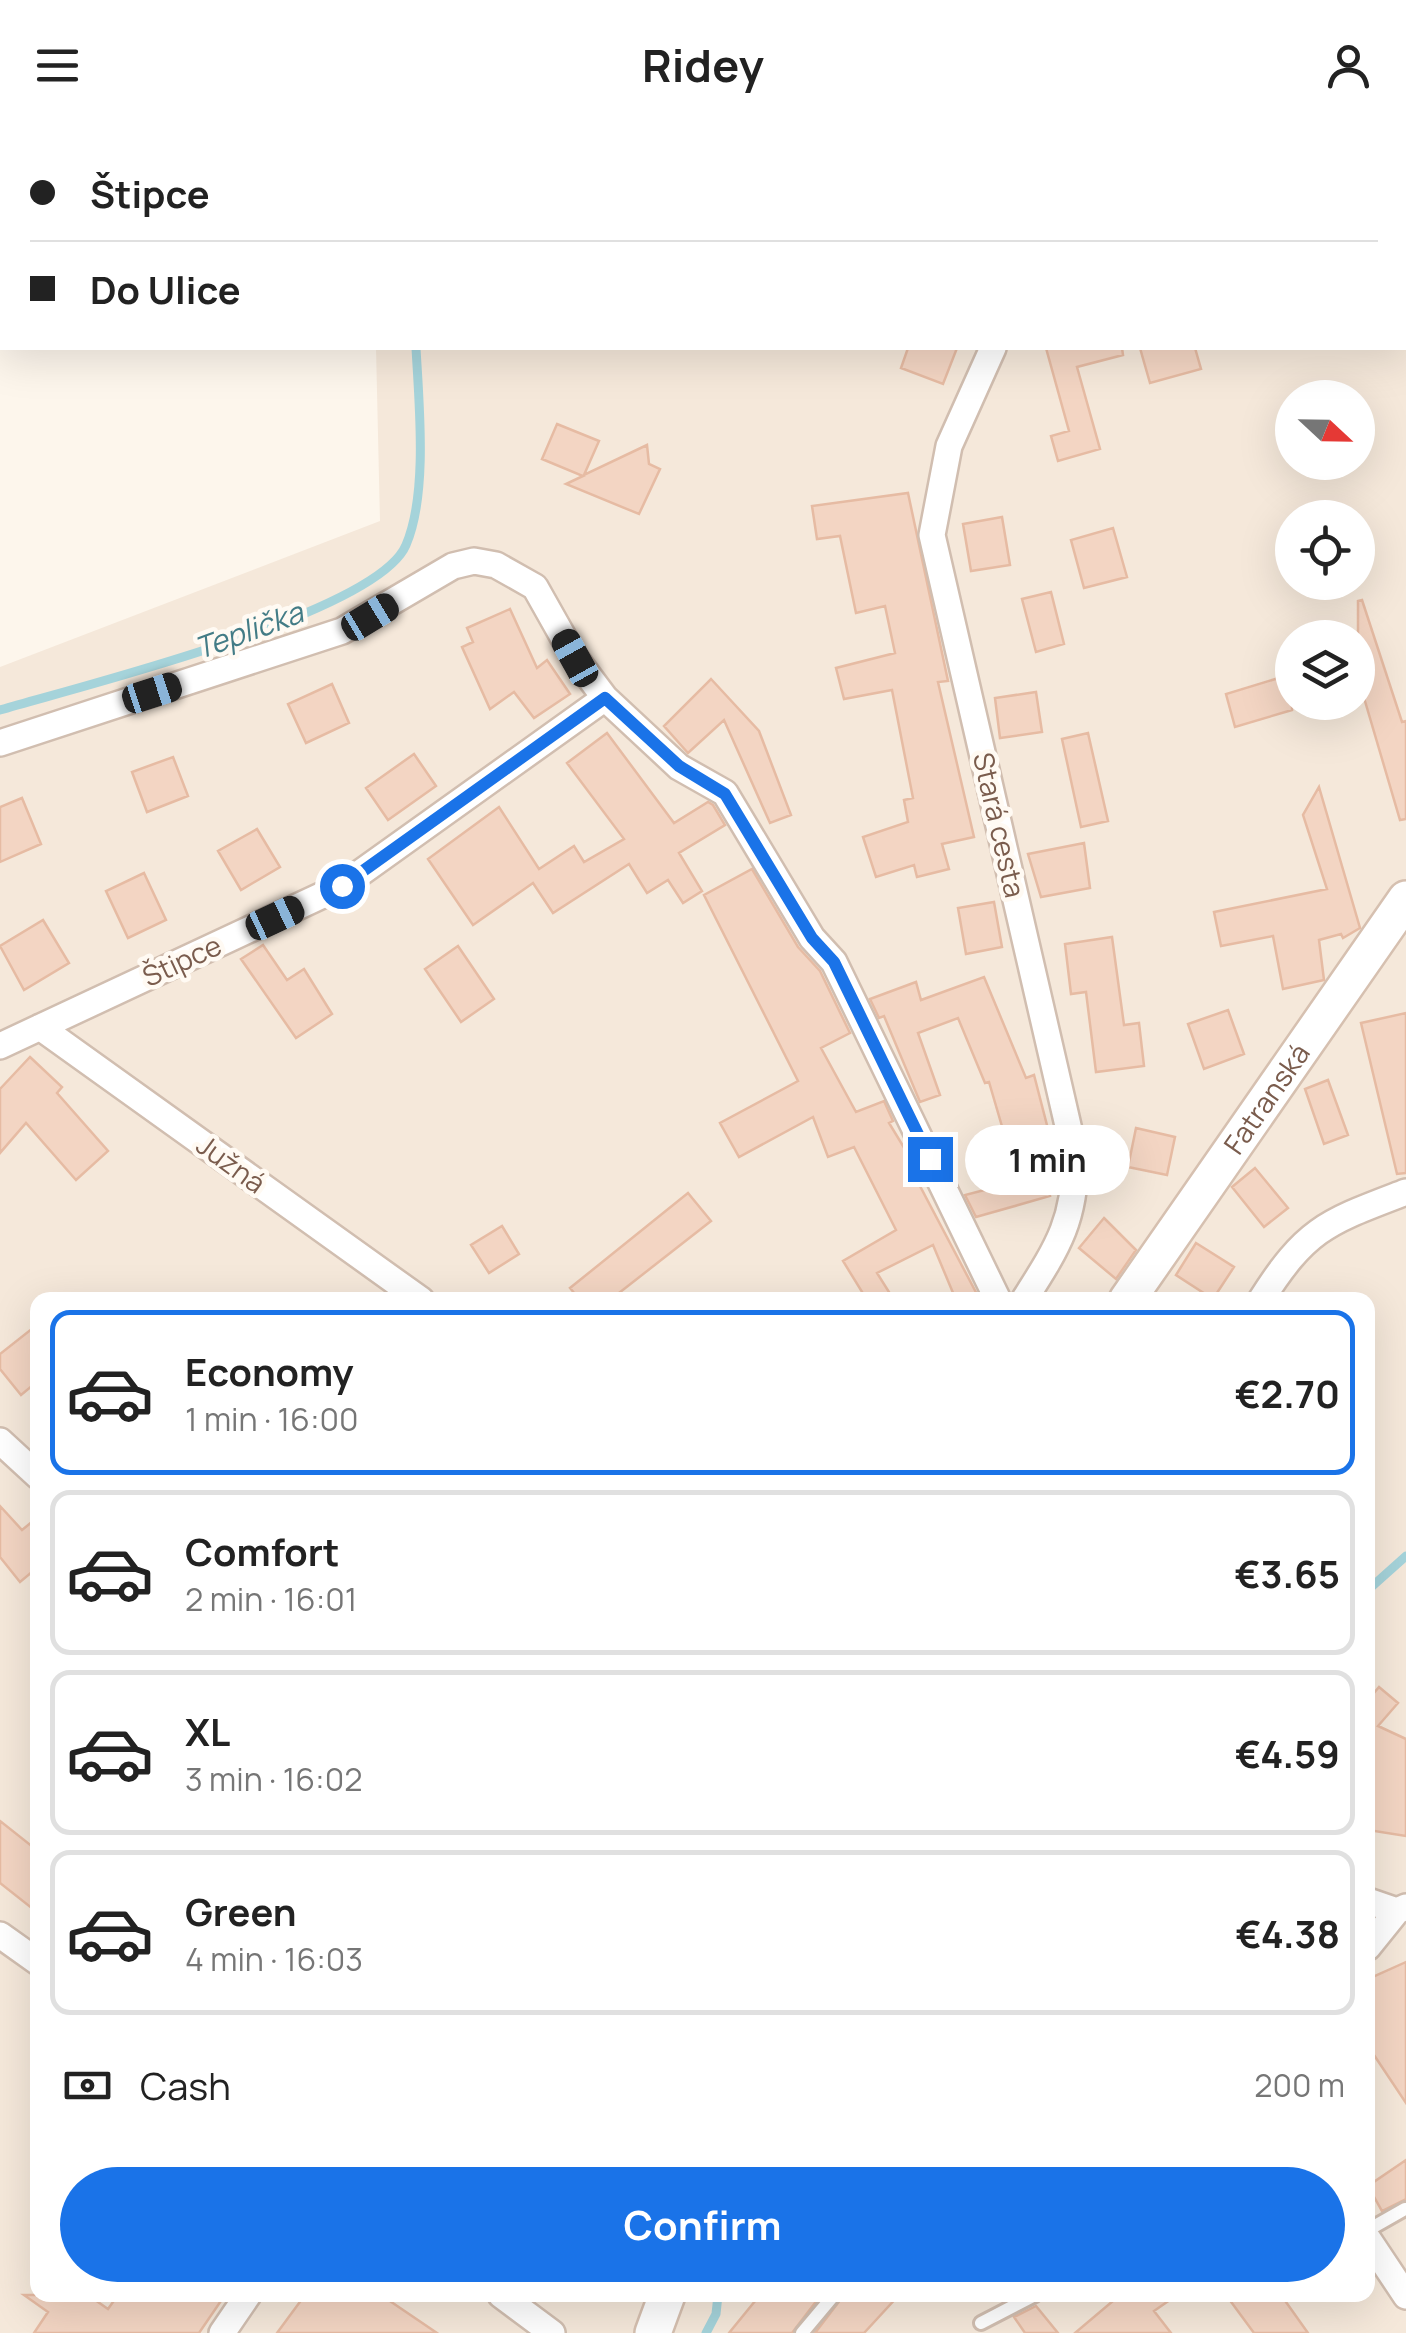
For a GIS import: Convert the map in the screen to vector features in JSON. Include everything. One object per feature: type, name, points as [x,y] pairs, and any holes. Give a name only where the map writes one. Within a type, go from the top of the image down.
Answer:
[{"type":"main road","name":"Fatranská","points":[[1133,1292],[1406,899]]},
{"type":"main road","points":[[653,2333],[666,2302]]},
{"type":"street","name":"Stará cesta","points":[[992,350],[948,446],[932,535],[1075,1156],[1076,1196],[1064,1237],[1029,1292]]},
{"type":"street","points":[[0,743],[342,631],[453,566],[474,561],[516,572],[535,587],[575,658],[605,698],[679,766],[725,794],[812,938],[842,976],[994,1292]]},
{"type":"street","name":"Štipce","points":[[0,1046],[342,886],[605,698]]},
{"type":"street","name":"Južná","points":[[40,1028],[410,1292]]},
{"type":"street","points":[[1266,1292],[1289,1256],[1330,1221],[1406,1192]]},
{"type":"street","points":[[0,1442],[30,1469]]},
{"type":"street","points":[[1375,1903],[1401,1909],[1375,1940]]},
{"type":"street","points":[[0,1935],[30,1956]]},
{"type":"street","points":[[1375,2250],[1406,2296]]},
{"type":"street","points":[[222,2333],[243,2302]]},
{"type":"street","points":[[510,2302],[552,2333]]},
{"type":"lane","points":[[1375,2226],[1404,2208]]},
{"type":"lane","points":[[802,2333],[828,2302]]},
{"type":"lane","points":[[982,2324],[1023,2302]]},
{"type":"shaded area","points":[[376,350],[1406,350],[1406,2333],[0,2333],[0,667],[380,521]]},
{"type":"building","points":[[907,350],[956,350],[943,384],[901,368]]},
{"type":"building","points":[[1047,350],[1122,350],[1123,355],[1077,367],[1100,449],[1058,461],[1051,436],[1069,431]]},
{"type":"building","points":[[1141,350],[1196,350],[1201,369],[1150,383]]},
{"type":"building","points":[[557,424],[599,441],[584,475],[647,445],[649,464],[660,469],[639,514],[566,484],[583,476],[542,459]]},
{"type":"building","points":[[908,493],[948,681],[938,682],[974,837],[942,844],[949,869],[917,877],[914,865],[876,877],[863,837],[908,822],[904,800],[913,798],[892,690],[844,699],[836,668],[895,653],[885,606],[856,613],[840,536],[817,539],[812,506]]},
{"type":"building","points":[[1002,517],[1010,565],[971,571],[963,524]]},
{"type":"building","points":[[1113,528],[1127,577],[1084,588],[1071,540]]},
{"type":"building","points":[[1051,592],[1064,644],[1036,652],[1022,599]]},
{"type":"building","points":[[1362,600],[1369,620],[1358,620],[1358,601]]},
{"type":"building","points":[[510,609],[537,668],[547,660],[570,694],[534,718],[514,692],[490,709],[462,647],[473,642],[467,628]]},
{"type":"building","points":[[1375,640],[1402,722],[1406,721],[1406,819],[1400,820],[1371,720],[1375,720]]},
{"type":"building","points":[[711,679],[759,731],[791,815],[770,823],[724,720],[688,753],[664,726]]},
{"type":"building","points":[[1275,679],[1275,715],[1235,727],[1226,694]]},
{"type":"building","points":[[332,684],[349,723],[306,743],[288,704]]},
{"type":"building","points":[[1036,692],[1042,732],[1000,738],[995,698]]},
{"type":"building","points":[[607,733],[674,823],[708,802],[713,805],[725,825],[679,853],[702,891],[683,903],[668,880],[647,893],[629,864],[553,913],[533,883],[473,925],[428,859],[499,807],[539,869],[574,846],[584,862],[624,839],[567,763]]},
{"type":"building","points":[[1088,733],[1108,821],[1081,827],[1062,739]]},
{"type":"building","points":[[414,754],[436,786],[388,820],[366,788]]},
{"type":"building","points":[[173,757],[188,796],[147,812],[132,772]]},
{"type":"building","points":[[1319,787],[1360,928],[1343,938],[1341,934],[1319,940],[1324,980],[1283,989],[1273,936],[1221,946],[1214,912],[1327,889],[1303,815]]},
{"type":"building","points":[[22,798],[41,844],[0,862],[0,807]]},
{"type":"building","points":[[257,829],[280,867],[241,890],[218,851]]},
{"type":"building","points":[[1084,843],[1090,888],[1041,897],[1028,854]]},
{"type":"building","points":[[752,869],[798,947],[820,971],[850,1033],[821,1048],[856,1112],[884,1101],[893,1121],[889,1123],[914,1164],[910,1167],[976,1292],[953,1292],[933,1245],[877,1273],[889,1292],[862,1292],[843,1261],[896,1230],[854,1147],[828,1157],[813,1117],[739,1157],[720,1123],[798,1081],[704,895]]},
{"type":"building","points":[[144,873],[166,920],[128,938],[106,891]]},
{"type":"building","points":[[994,902],[1002,947],[966,954],[958,908]]},
{"type":"building","points":[[43,920],[69,963],[24,990],[0,946]]},
{"type":"building","points":[[1112,937],[1124,1025],[1139,1023],[1144,1066],[1096,1072],[1086,992],[1071,994],[1065,944]]},
{"type":"building","points":[[263,945],[287,980],[304,969],[332,1014],[296,1038],[241,959]]},
{"type":"building","points":[[458,946],[494,999],[461,1022],[425,969]]},
{"type":"building","points":[[984,977],[1026,1078],[1034,1075],[1049,1133],[1035,1137],[1050,1196],[976,1217],[965,1195],[996,1187],[992,1169],[1013,1164],[989,1082],[985,1083],[958,1018],[918,1033],[940,1095],[920,1102],[884,1016],[879,1018],[870,999],[916,982],[921,1000]]},
{"type":"building","points":[[1228,1010],[1244,1054],[1204,1069],[1188,1024]]},
{"type":"building","points":[[1406,1013],[1406,1173],[1397,1174],[1361,1023]]},
{"type":"building","points":[[30,1057],[62,1087],[57,1093],[108,1151],[76,1180],[26,1123],[0,1153],[0,1089]]},
{"type":"building","points":[[1328,1080],[1348,1135],[1324,1144],[1305,1089]]},
{"type":"building","points":[[1136,1128],[1175,1137],[1167,1175],[1128,1167]]},
{"type":"building","points":[[1255,1168],[1288,1208],[1264,1227],[1232,1187]]},
{"type":"building","points":[[688,1193],[711,1221],[620,1292],[573,1292],[570,1288]]},
{"type":"building","points":[[1104,1218],[1136,1250],[1116,1279],[1079,1248]]},
{"type":"building","points":[[502,1226],[519,1254],[489,1273],[471,1245]]},
{"type":"building","points":[[1196,1243],[1234,1267],[1218,1292],[1202,1292],[1176,1275]]},
{"type":"building","points":[[30,1330],[30,1388],[21,1395],[0,1369],[0,1354]]},
{"type":"building","points":[[0,1506],[22,1530],[30,1524],[30,1574],[20,1582],[0,1557]]},
{"type":"building","points":[[1379,1687],[1398,1703],[1378,1726],[1406,1739],[1406,1836],[1375,1831],[1375,1692]]},
{"type":"building","points":[[0,1821],[30,1845],[30,1907],[0,1883]]},
{"type":"building","points":[[1406,1962],[1406,2103],[1375,2056],[1375,1976]]},
{"type":"building","points":[[1406,2160],[1406,2199],[1382,2211],[1375,2198],[1375,2181]]},
{"type":"building","points":[[34,2302],[98,2302],[108,2309],[113,2302],[220,2302],[199,2333],[34,2333],[48,2312]]},
{"type":"building","points":[[300,2302],[391,2302],[437,2333],[277,2333]]},
{"type":"building","points":[[754,2302],[816,2302],[792,2333],[729,2333]]},
{"type":"building","points":[[839,2302],[893,2302],[864,2333],[815,2333]]},
{"type":"building","points":[[1112,2302],[1167,2302],[1154,2311],[1171,2333],[1075,2333]]},
{"type":"building","points":[[1231,2302],[1286,2302],[1308,2333],[1254,2333]]},
{"type":"building","points":[[1036,2306],[1058,2333],[1025,2333],[1014,2317]]},
{"type":"waterway","name":"Teplička","points":[[0,710],[221,645],[341,597],[383,571],[406,545],[417,501],[420,421],[416,350]]},
{"type":"waterway","points":[[1375,1584],[1406,1556]]},
{"type":"waterway","points":[[706,2333],[717,2302]]},
{"type":"route","points":[[342,886],[605,698],[637,732],[679,766],[725,794],[812,938],[834,962],[930,1159]]}]
